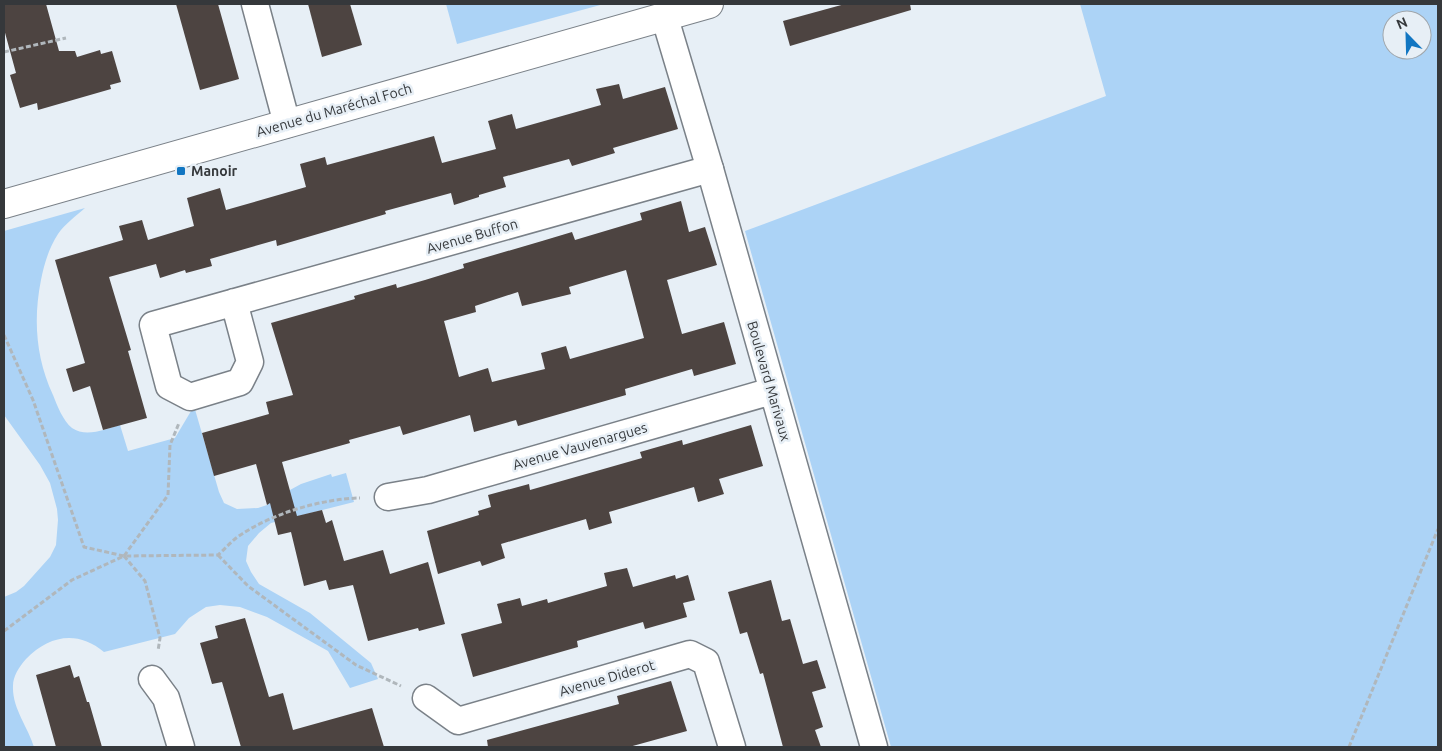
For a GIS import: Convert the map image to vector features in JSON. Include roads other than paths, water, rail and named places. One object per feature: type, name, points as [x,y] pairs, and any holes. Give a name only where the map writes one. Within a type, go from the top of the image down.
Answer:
[{"type":"main road","name":"Avenue du Maréchal Foch","points":[[4,204],[664,15],[709,4]]},
{"type":"street","points":[[255,4],[287,124]]},
{"type":"street","name":"Boulevard Marivaux","points":[[664,15],[710,169],[874,747]]},
{"type":"street","name":"Avenue Buffon","points":[[234,302],[250,362],[240,382],[190,397],[170,386],[153,325],[234,302],[710,169]]},
{"type":"street","name":"Avenue Vauvenargues","points":[[388,498],[428,490],[772,391]]},
{"type":"street","name":"Avenue Diderot","points":[[426,698],[458,721],[690,654],[706,662],[732,747]]},
{"type":"street","points":[[152,679],[166,698],[181,747]]},
{"type":"place","name":"Manoir","points":[[181,171]]}]
